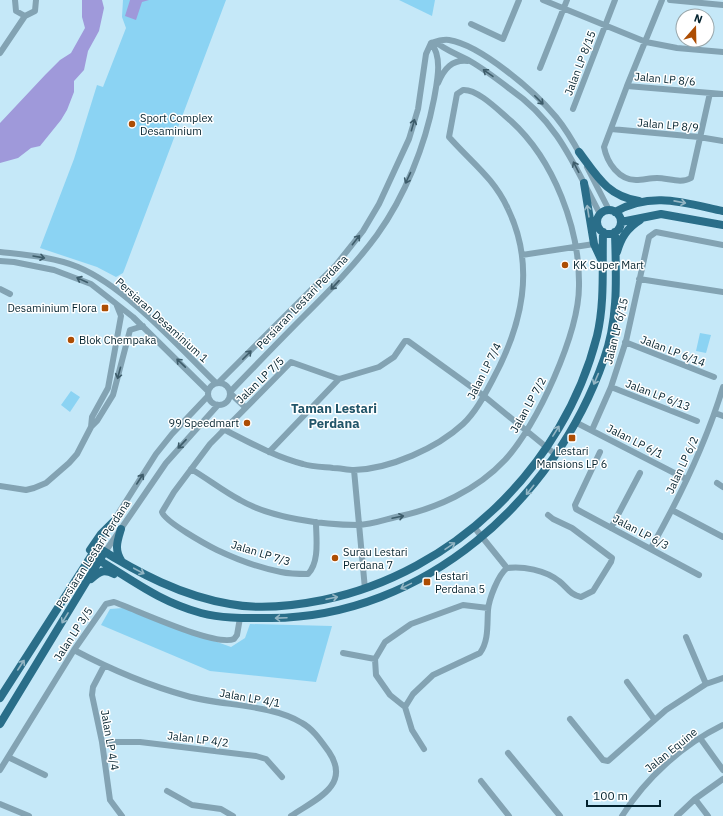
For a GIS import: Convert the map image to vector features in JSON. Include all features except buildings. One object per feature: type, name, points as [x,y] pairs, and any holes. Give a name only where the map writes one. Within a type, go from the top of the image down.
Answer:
[{"type":"main road","points":[[579,152],[599,179],[611,191],[619,196],[641,202]]},
{"type":"main road","points":[[584,183],[594,244],[602,262]]},
{"type":"main road","points":[[612,211],[619,216],[620,222],[619,228],[615,232],[609,234],[603,232],[597,224],[600,214],[641,202],[661,199],[723,211]]},
{"type":"main road","points":[[620,222],[661,214],[723,225]]},
{"type":"main road","points":[[616,259],[624,235],[632,225],[645,216]]},
{"type":"main road","points":[[97,547],[122,563],[158,582],[178,589],[232,605],[270,607],[304,604],[365,589],[402,574],[430,559],[474,527],[514,489],[546,447],[566,413],[583,376],[599,324],[603,296],[603,232]]},
{"type":"main road","points":[[84,586],[100,571],[106,570],[123,577],[172,604],[202,613],[240,618],[304,617],[339,611],[373,600],[406,586],[443,565],[482,538],[523,499],[556,455],[575,422],[596,381],[610,339],[616,298],[615,232]]},
{"type":"main road","points":[[73,585],[80,566],[101,534],[113,522]]},
{"type":"main road","points":[[121,529],[116,547],[116,553],[122,563]]},
{"type":"main road","name":"Persiaran Lestari Perdana","points":[[0,698],[97,547]]},
{"type":"main road","name":"Persiaran Lestari Perdana","points":[[0,724],[105,552]]},
{"type":"main road","points":[[92,556],[123,577]]},
{"type":"street","points":[[15,0],[16,11],[25,16]]},
{"type":"street","points":[[0,53],[25,16],[35,11],[36,0]]},
{"type":"street","points":[[471,24],[503,39],[518,0]]},
{"type":"street","points":[[543,0],[646,42],[677,48],[723,52]]},
{"type":"street","points":[[540,68],[567,0]]},
{"type":"street","name":"Jalan LP 8/15","points":[[573,109],[615,0]]},
{"type":"street","name":"Jalan LP 8/6","points":[[662,0],[628,86],[723,94]]},
{"type":"street","points":[[670,0],[723,5]]},
{"type":"street","points":[[434,43],[450,40],[464,44],[492,61],[519,81],[556,117],[579,152],[612,211]]},
{"type":"street","points":[[434,43],[443,49],[471,61],[513,90],[539,112],[561,139],[578,169],[600,214]]},
{"type":"street","name":"Persiaran Lestari Perdana","points":[[230,393],[335,286],[378,234],[396,205],[410,174],[430,118],[436,88],[438,56],[434,43]]},
{"type":"street","name":"Persiaran Lestari Perdana","points":[[218,383],[336,265],[367,224],[395,173],[409,139],[418,109],[426,54],[434,43]]},
{"type":"street","points":[[436,88],[441,76],[450,65],[457,61],[471,61]]},
{"type":"street","points":[[628,86],[604,147],[606,156],[610,163],[617,172],[629,180],[657,178],[675,181],[690,179],[710,93]]},
{"type":"street","name":"Jalan LP 7/2","points":[[191,469],[244,502],[294,519],[360,525],[426,510],[467,489],[490,474],[506,459],[527,432],[558,370],[574,317],[579,287],[576,246],[558,186],[523,133],[475,92],[468,90],[459,91]]},
{"type":"street","name":"Jalan LP 7/4","points":[[223,429],[269,452],[305,465],[354,470],[406,458],[450,436],[465,423],[484,396],[506,354],[522,304],[524,284],[522,255],[516,230],[508,209],[497,190],[482,169],[449,138],[453,106],[459,91]]},
{"type":"street","name":"Jalan LP 8/9","points":[[611,129],[699,137],[723,141]]},
{"type":"street","name":"Jalan LP 6/15","points":[[592,430],[611,387],[625,342],[648,239],[651,234],[656,232],[723,245]]},
{"type":"street","points":[[522,255],[594,244]]},
{"type":"street","name":"Persiaran Desaminium 1","points":[[0,252],[57,261],[95,275],[114,288],[218,383]]},
{"type":"street","name":"Persiaran Desaminium 1","points":[[0,261],[14,262],[54,270],[77,277],[91,284],[143,326],[208,393]]},
{"type":"street","points":[[639,279],[723,292]]},
{"type":"street","points":[[0,288],[10,294]]},
{"type":"street","points":[[0,486],[26,490],[46,483],[69,463],[86,439],[91,427],[92,417],[110,382],[121,316],[121,312],[116,304]]},
{"type":"street","points":[[91,427],[97,421],[113,395],[130,330],[143,326]]},
{"type":"street","points":[[269,452],[339,379],[379,367],[394,357],[405,341],[408,341],[484,396],[556,455]]},
{"type":"street","name":"Jalan LP 6/14","points":[[625,342],[714,377]]},
{"type":"street","name":"Jalan LP 7/5","points":[[163,516],[163,509],[191,469],[223,429],[291,362],[339,379]]},
{"type":"street","points":[[230,393],[227,402],[218,405],[212,402],[208,393],[218,383],[227,385],[230,393],[245,407]]},
{"type":"street","name":"Jalan LP 6/13","points":[[611,387],[697,421]]},
{"type":"street","name":"Jalan LP 6/2","points":[[651,548],[672,510],[686,479],[715,413],[723,387]]},
{"type":"street","name":"Persiaran Lestari Perdana","points":[[97,547],[156,454],[208,393]]},
{"type":"street","name":"Persiaran Lestari Perdana","points":[[105,552],[166,463],[218,405]]},
{"type":"street","points":[[715,413],[723,416]]},
{"type":"street","name":"Jalan LP 6/1","points":[[575,422],[686,479]]},
{"type":"street","name":"Jalan LP 6/3","points":[[600,452],[574,507],[699,575]]},
{"type":"street","points":[[354,470],[365,589]]},
{"type":"street","points":[[611,528],[640,473]]},
{"type":"street","points":[[716,483],[723,487]]},
{"type":"street","points":[[672,510],[723,537]]},
{"type":"street","points":[[405,707],[413,694],[433,675],[480,653],[484,649],[487,632],[488,608],[501,573],[507,568],[527,568],[545,573],[558,580],[574,596],[581,597],[593,592],[612,558],[572,528],[548,515]]},
{"type":"street","name":"Jalan LP 7/3","points":[[163,516],[217,550],[280,572],[297,574],[308,574],[312,570],[316,551],[316,522]]},
{"type":"street","points":[[474,527],[507,568]]},
{"type":"street","name":"Jalan LP 3/5","points":[[0,770],[74,650],[103,606],[109,602],[117,603],[172,625],[223,641],[234,639],[237,635],[240,618]]},
{"type":"street","points":[[424,749],[412,730],[405,707],[390,695],[376,676],[375,659],[380,650],[391,637],[411,624],[463,605],[488,608]]},
{"type":"street","points":[[686,637],[706,684]]},
{"type":"street","name":"Jalan LP 4/1","points":[[74,650],[104,666],[160,688],[188,697],[267,710],[286,715],[302,723],[313,732],[331,755],[336,774],[330,789],[291,816]]},
{"type":"street","points":[[343,653],[375,659]]},
{"type":"street","name":"Jalan LP 4/4","points":[[104,666],[92,691],[102,742],[110,800],[122,816]]},
{"type":"street","points":[[570,719],[606,762],[609,761],[654,719],[706,684],[723,678]]},
{"type":"street","points":[[627,682],[654,719]]},
{"type":"street","name":"Jalan Equine","points":[[622,816],[645,784],[665,765],[700,738],[723,725]]},
{"type":"street","points":[[700,738],[723,770]]},
{"type":"street","name":"Jalan LP 4/2","points":[[102,742],[140,742],[256,756],[266,759],[282,777]]},
{"type":"street","points":[[508,753],[560,816]]},
{"type":"street","points":[[8,757],[45,775]]},
{"type":"street","points":[[677,816],[695,799],[723,779]]},
{"type":"street","points":[[481,781],[509,816]]},
{"type":"street","points":[[167,791],[192,805],[221,809],[233,816]]},
{"type":"street","points":[[695,799],[708,816]]},
{"type":"street","points":[[0,804],[29,816]]},
{"type":"shaded area","points":[[82,0],[102,0],[104,8],[99,31],[88,51],[84,70],[74,81],[74,92],[67,110],[61,120],[40,146],[31,148],[18,158],[0,163],[0,123],[60,60],[71,53],[85,28],[82,17]]},
{"type":"shaded area","name":"Sport Complex Desaminium","points":[[123,0],[226,0],[125,268],[123,273],[116,277],[97,267],[40,248],[74,159],[97,85],[103,87],[126,28],[122,17]]},
{"type":"shaded area","points":[[130,0],[149,0],[142,2],[136,20],[125,16]]},
{"type":"shaded area","points":[[399,0],[435,0],[432,16]]},
{"type":"shaded area","points":[[700,333],[711,335],[706,353],[696,351]]},
{"type":"shaded area","points":[[71,391],[80,397],[70,412],[61,405]]},
{"type":"shaded area","points":[[123,608],[231,647],[245,638],[250,624],[332,626],[316,682],[210,671],[101,625],[110,609]]},
{"type":"place","name":"Sport Complex Desaminium","points":[[132,124]]},
{"type":"place","name":"KK Super Mart","points":[[565,265]]},
{"type":"place","name":"Desaminium Flora","points":[[105,308]]},
{"type":"place","name":"Blok Chempaka","points":[[71,340]]},
{"type":"place","name":"99 Speedmart","points":[[247,423]]},
{"type":"place","name":"Lestari Mansions LP 6","points":[[572,438]]},
{"type":"place","name":"Surau Lestari Perdana 7","points":[[335,558]]},
{"type":"place","name":"Lestari Perdana 5","points":[[427,582]]},
{"type":"district","name":"Taman Lestari Perdana","points":[[334,416]]}]
